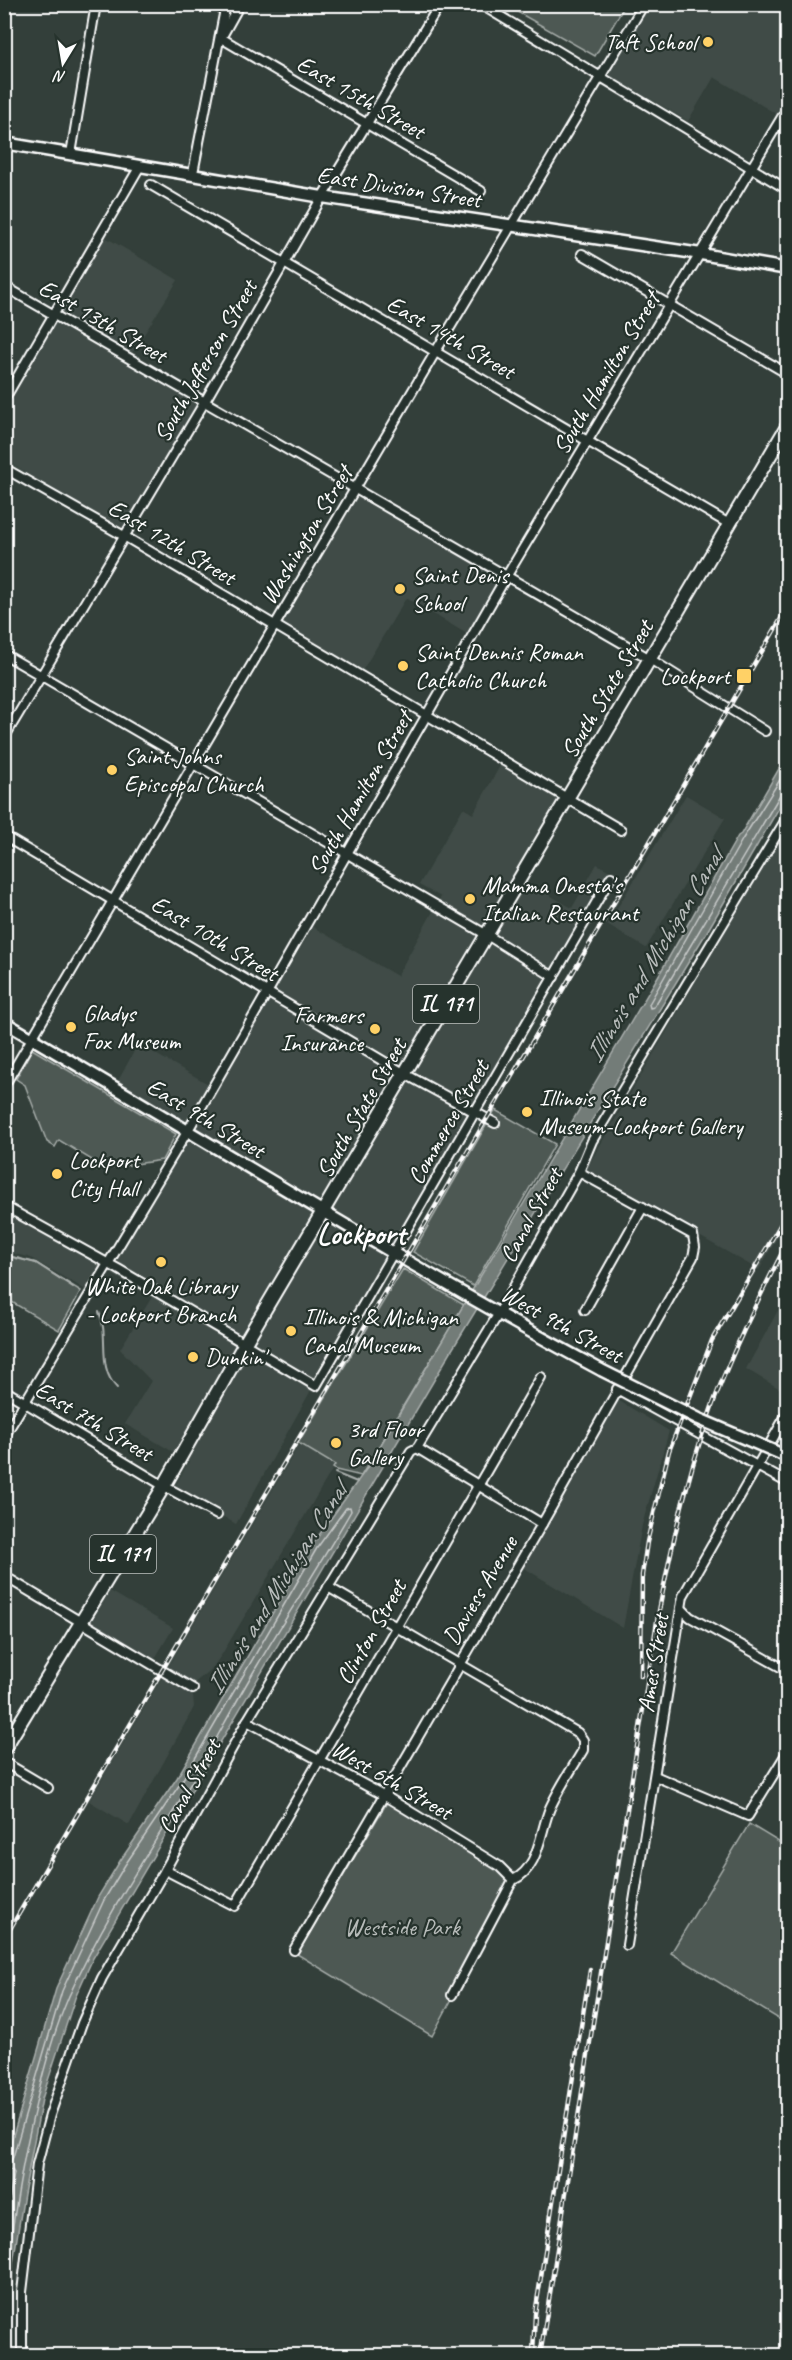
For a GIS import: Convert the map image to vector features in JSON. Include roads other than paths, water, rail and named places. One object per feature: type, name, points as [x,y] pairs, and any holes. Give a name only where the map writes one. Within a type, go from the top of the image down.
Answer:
[{"type":"main road","name":"East Division Street","points":[[4,143],[193,173],[322,197],[788,269]]},
{"type":"main road","name":"South State Street","points":[[4,1749],[164,1486],[245,1343],[788,425]]},
{"type":"main road","name":"East 9th Street","points":[[4,1022],[324,1211]]},
{"type":"main road","name":"West 9th Street","points":[[324,1211],[601,1370],[680,1410],[788,1457]]},
{"type":"street","points":[[71,154],[96,4]]},
{"type":"street","points":[[193,173],[226,4]]},
{"type":"street","points":[[221,38],[240,4]]},
{"type":"street","name":"South Jefferson Street","points":[[4,738],[204,403],[322,197],[440,4]]},
{"type":"street","points":[[480,4],[788,190]]},
{"type":"street","name":"Washington Street","points":[[4,1086],[436,351],[644,4]]},
{"type":"street","name":"East 15th Street","points":[[221,38],[369,123],[481,191]]},
{"type":"street","name":"South Hamilton Street","points":[[4,1437],[187,1132],[506,577],[788,107]]},
{"type":"street","points":[[4,400],[55,316],[140,166]]},
{"type":"street","name":"East 14th Street","points":[[151,185],[729,524]]},
{"type":"street","points":[[582,254],[788,374]]},
{"type":"street","name":"East 13th Street","points":[[4,286],[650,659],[765,731]]},
{"type":"street","name":"East 12th Street","points":[[4,468],[124,536],[529,776],[568,796],[583,808],[621,830]]},
{"type":"street","points":[[4,654],[487,935],[554,977]]},
{"type":"street","name":"Canal Street","points":[[22,2355],[22,2292],[37,2164],[50,2115],[82,2023],[102,1978],[247,1721],[411,1451],[417,1448],[499,1313],[579,1172],[592,1141],[788,816]]},
{"type":"street","name":"East 10th Street","points":[[4,836],[405,1074],[495,1123]]},
{"type":"street","name":"Commerce Street","points":[[245,1343],[316,1386],[611,877]]},
{"type":"street","points":[[579,1172],[643,1208],[585,1310]]},
{"type":"street","points":[[4,1206],[108,1263],[245,1343]]},
{"type":"street","name":"Daviess Avenue","points":[[294,1950],[386,1796],[459,1663],[542,1524],[693,1257],[695,1247],[693,1235],[643,1208]]},
{"type":"street","name":"Clinton Street","points":[[165,1870],[235,1906],[541,1377]]},
{"type":"street","name":"West 9th Street","points":[[617,1389],[702,1438],[788,1483]]},
{"type":"street","name":"East 7th Street","points":[[4,1390],[164,1486],[217,1515]]},
{"type":"street","name":"Ames Street","points":[[627,1945],[683,1596],[788,1412]]},
{"type":"street","points":[[417,1448],[542,1524]]},
{"type":"street","points":[[4,1576],[193,1689]]},
{"type":"street","points":[[328,1587],[578,1733],[583,1740],[583,1750],[550,1808],[534,1857],[524,1876],[513,1880],[452,1995]]},
{"type":"street","points":[[681,1608],[690,1617],[788,1671]]},
{"type":"street","name":"West 6th Street","points":[[247,1721],[386,1796],[499,1866],[513,1880]]},
{"type":"street","points":[[654,1776],[748,1816],[788,1751]]},
{"type":"street","points":[[4,1762],[48,1788]]},
{"type":"water","name":"Illinois and Michigan Canal","points":[[787,755],[787,794],[708,930],[450,1353],[93,1958],[75,1998],[42,2099],[13,2263],[9,2329],[11,2355],[5,2356],[4,2172],[7,2156],[56,1989],[98,1897],[177,1778],[312,1545],[367,1468]]},
{"type":"waterway","points":[[4,1255],[36,1263],[73,1287]]},
{"type":"waterway","points":[[99,1312],[104,1331],[107,1370],[117,1388]]},
{"type":"waterway","points":[[335,1473],[357,1482]]},
{"type":"railway","points":[[4,1939],[788,607]]},
{"type":"railway","points":[[641,1676],[642,1575],[647,1542],[669,1451],[712,1340],[788,1212]]},
{"type":"railway","points":[[540,2356],[657,1621],[670,1559],[692,1467],[712,1407],[738,1343],[788,1241]]},
{"type":"railway","points":[[533,2353],[535,2314],[590,1970]]},
{"type":"place","name":"Taft School","points":[[708,42]]},
{"type":"place","name":"Saint Denis School","points":[[400,589]]},
{"type":"place","name":"Saint Dennis Roman Catholic Church","points":[[403,666]]},
{"type":"place","name":"Lockport","points":[[744,676]]},
{"type":"place","name":"Saint Johns Episcopal Church","points":[[112,770]]},
{"type":"place","name":"Mamma Onesta's Italian Restaurant","points":[[470,899]]},
{"type":"place","name":"Gladys Fox Museum","points":[[71,1027]]},
{"type":"place","name":"Farmers Insurance","points":[[375,1029]]},
{"type":"place","name":"Illinois State Museum-Lockport Gallery","points":[[527,1112]]},
{"type":"place","name":"Lockport City Hall","points":[[57,1174]]},
{"type":"place","name":"White Oak Library - Lockport Branch","points":[[161,1262]]},
{"type":"place","name":"Illinois & Michigan Canal Museum","points":[[291,1331]]},
{"type":"place","name":"Dunkin'","points":[[193,1357]]},
{"type":"place","name":"3rd Floor Gallery","points":[[336,1443]]},
{"type":"district","name":"Lockport","points":[[361,1234]]},
{"type":"park label","name":"Westside Park","points":[[402,1927]]}]
